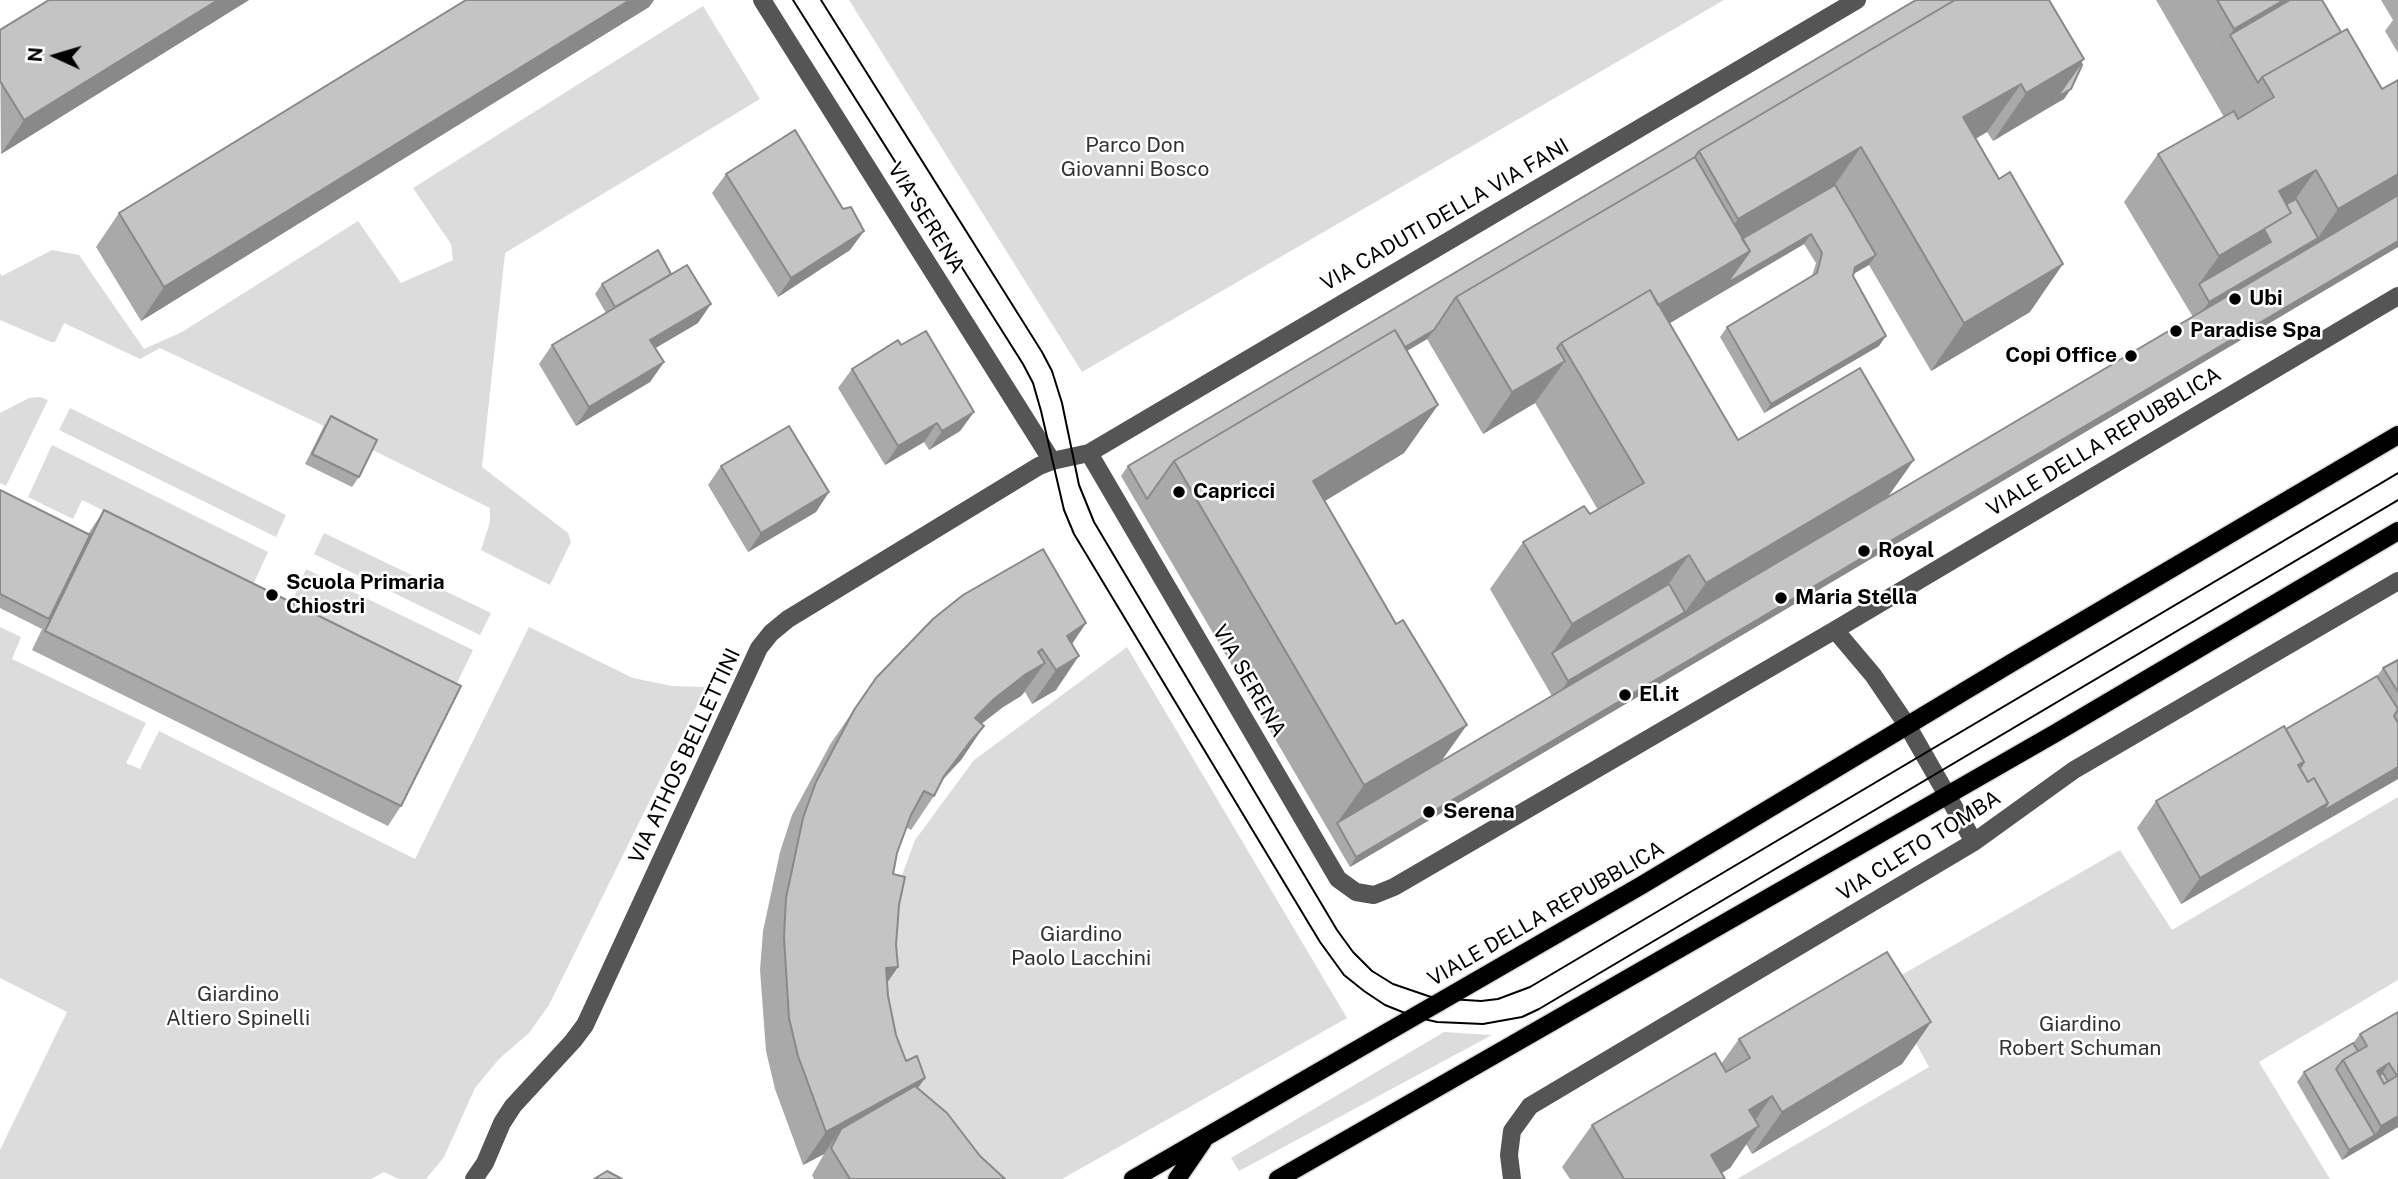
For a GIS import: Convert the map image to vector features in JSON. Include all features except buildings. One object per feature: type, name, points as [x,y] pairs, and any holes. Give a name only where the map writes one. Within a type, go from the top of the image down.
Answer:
[{"type":"main road","name":"VIALE DELLA REPUBBLICA","points":[[1133,1179],[1642,885],[2398,435]]},
{"type":"main road","points":[[1278,1179],[1948,795],[2398,531]]},
{"type":"main road","name":"VIALE DELLA REPUBBLICA","points":[[1177,1179],[1205,1138]]},
{"type":"street","name":"VIA SERENA","points":[[762,0],[1052,461]]},
{"type":"street","name":"VIA CADUTI DELLA VIA FANI","points":[[1052,461],[1089,453],[1857,0]]},
{"type":"street","name":"VIALE DELLA REPUBBLICA","points":[[1394,887],[1835,630],[2398,296]]},
{"type":"street","name":"VIA SERENA","points":[[1089,453],[1338,879],[1346,887],[1365,894],[1384,892],[1394,887]]},
{"type":"street","name":"VIA ATHOS BELLETTINI","points":[[474,1179],[485,1163],[502,1123],[513,1106],[585,1025],[759,648],[771,633],[788,619],[1039,466],[1052,461]]},
{"type":"street","name":"VIA CLETO TOMBA","points":[[1512,1179],[1509,1155],[1512,1131],[1530,1106],[1974,842],[2074,770],[2398,581]]},
{"type":"street","points":[[1835,630],[1873,675],[1908,725],[1974,842]]},
{"type":"green space","name":"Parco Don Giovanni Bosco","points":[[849,0],[1724,0],[1082,372]]},
{"type":"green space","points":[[703,6],[760,99],[505,253],[482,467],[568,533],[571,542],[550,585],[481,550],[490,522],[490,508],[324,426],[160,348],[140,359],[64,323],[55,342],[51,342],[0,320],[0,273],[2,276],[52,250],[79,255],[144,349],[182,332],[358,221],[401,283],[453,260],[451,244],[413,188]]},
{"type":"green space","points":[[40,397],[48,400],[6,486],[0,483],[0,413],[29,398]]},
{"type":"green space","points":[[70,408],[286,515],[276,537],[59,430]]},
{"type":"green space","points":[[52,445],[268,552],[253,585],[82,500],[73,519],[28,497]]},
{"type":"green space","points":[[324,533],[491,613],[480,635],[314,554]]},
{"type":"green space","points":[[306,569],[473,650],[457,683],[292,602]]},
{"type":"green space","name":"Giardino Altiero Spinelli","points":[[0,627],[21,637],[12,659],[146,723],[126,763],[140,769],[159,731],[415,859],[529,627],[633,678],[672,686],[706,687],[549,1005],[529,1033],[499,1059],[475,1088],[444,1157],[426,1179],[399,1179],[384,1172],[371,1179],[0,1179],[0,1150],[67,1012],[0,978]]},
{"type":"green space","name":"Giardino Paolo Lacchini","points":[[1127,647],[1347,1018],[1062,1179],[965,1179],[916,1116],[884,993],[888,913],[915,840],[974,760]]},
{"type":"green space","name":"Giardino Robert Schuman","points":[[2398,797],[2398,980],[2259,1062],[2330,1179],[1737,1179],[1929,1067],[1884,985],[2120,850],[2172,930]]},
{"type":"green space","points":[[1444,1032],[1492,1035],[1239,1171],[1231,1158]]},
{"type":"tram line","points":[[793,0],[1023,364],[1033,383],[1064,510],[1074,534],[1320,942],[1344,975],[1364,991],[1385,1005],[1415,1017],[1437,1022],[1483,1024],[1522,1017],[1539,1009],[2398,500]]},
{"type":"tram line","points":[[821,0],[1042,352],[1052,371],[1062,403],[1079,485],[1094,522],[1337,930],[1353,952],[1372,971],[1393,984],[1434,998],[1481,1001],[1498,999],[1530,987],[2398,473]]},
{"type":"place","name":"Ubi","points":[[2235,299]]},
{"type":"place","name":"Paradise Spa","points":[[2176,331]]},
{"type":"place","name":"Copi Office","points":[[2131,356]]},
{"type":"place","name":"Capricci","points":[[1179,492]]},
{"type":"place","name":"Royal","points":[[1864,551]]},
{"type":"place","name":"Scuola Primaria Chiostri","points":[[272,595]]},
{"type":"place","name":"Maria Stella","points":[[1781,598]]},
{"type":"place","name":"El.it","points":[[1625,695]]},
{"type":"place","name":"Serena","points":[[1429,812]]}]
